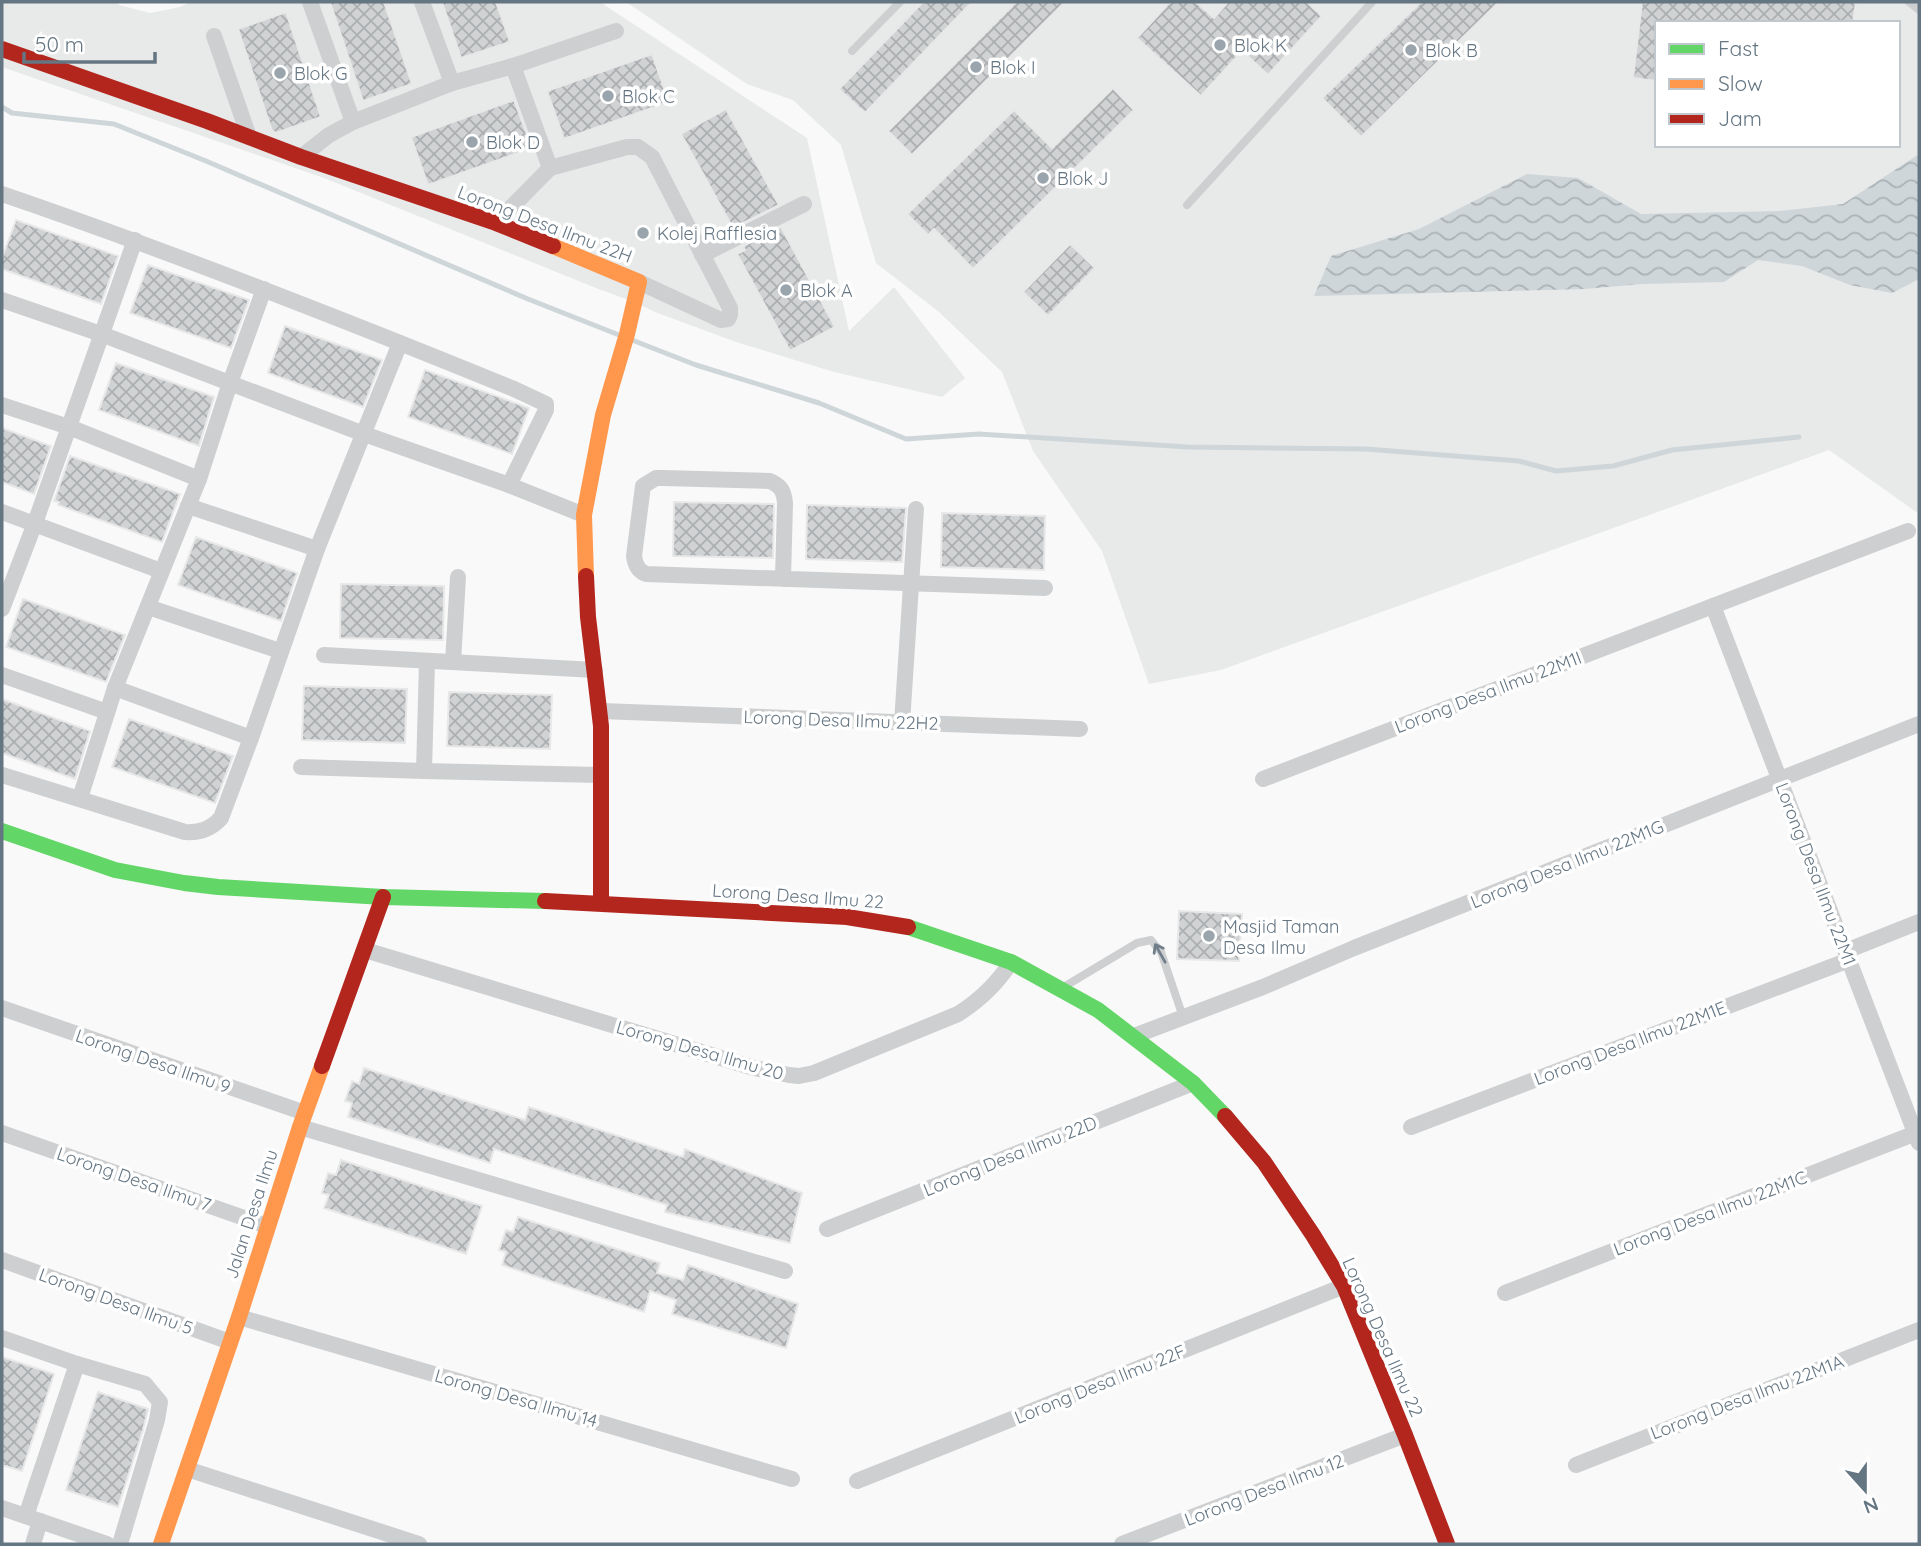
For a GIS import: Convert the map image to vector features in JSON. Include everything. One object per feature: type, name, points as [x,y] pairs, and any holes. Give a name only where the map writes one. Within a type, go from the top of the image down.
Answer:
[{"type":"street","points":[[310,2],[353,122]]},
{"type":"street","points":[[422,2],[452,83]]},
{"type":"street","points":[[301,157],[329,135],[353,122],[452,83],[513,66],[616,31]]},
{"type":"street","points":[[214,36],[249,136]]},
{"type":"street","name":"Lorong Desa Ilmu 22H","points":[[2,49],[301,157],[496,223],[639,282],[627,334],[611,384],[584,515],[587,604],[601,711],[601,903]]},
{"type":"street","points":[[513,66],[550,168]]},
{"type":"street","points":[[496,223],[550,168],[632,146],[643,149],[652,157],[731,312],[730,315],[724,320],[639,282]]},
{"type":"street","points":[[3,198],[135,240],[264,289],[514,389],[547,405],[509,485]]},
{"type":"street","points":[[702,255],[804,204]]},
{"type":"street","points":[[2,609],[8,572],[34,523],[135,240]]},
{"type":"street","points":[[80,798],[115,688],[199,479],[264,289]]},
{"type":"street","points":[[2,300],[101,334],[584,515]]},
{"type":"street","points":[[2,775],[185,832],[200,832],[221,818],[317,549],[401,343]]},
{"type":"street","points":[[2,405],[69,427],[199,479]]},
{"type":"street","points":[[783,579],[785,503],[784,494],[776,484],[770,481],[656,478],[643,486],[634,556],[635,563],[642,572],[783,579],[1045,588]]},
{"type":"street","points":[[188,506],[317,549]]},
{"type":"street","points":[[902,723],[916,509]]},
{"type":"street","points":[[2,512],[161,571]]},
{"type":"street","name":"Lorong Desa Ilmu 22M1I","points":[[1263,779],[1908,531]]},
{"type":"street","points":[[453,662],[458,577]]},
{"type":"street","name":"Lorong Desa Ilmu 22M1","points":[[1713,606],[1916,1129]]},
{"type":"street","points":[[148,607],[280,651]]},
{"type":"street","points":[[324,655],[595,670]]},
{"type":"street","points":[[424,771],[427,662]]},
{"type":"street","points":[[2,675],[107,712]]},
{"type":"street","points":[[115,688],[251,738]]},
{"type":"street","name":"Lorong Desa Ilmu 22H2","points":[[601,711],[1080,729]]},
{"type":"street","name":"Lorong Desa Ilmu 22M1G","points":[[1134,1035],[1263,987],[1354,948],[1919,724]]},
{"type":"street","points":[[302,767],[601,775]]},
{"type":"street","name":"Lorong Desa Ilmu 22","points":[[2,831],[115,870],[184,883],[383,897],[601,903],[808,913],[894,923],[935,933],[1012,962],[1098,1010],[1134,1035],[1193,1083],[1236,1127],[1264,1162],[1344,1286],[1447,1544]]},
{"type":"street","name":"Jalan Desa Ilmu","points":[[160,1544],[239,1317],[303,1120],[383,897]]},
{"type":"street","name":"Lorong Desa Ilmu 22M1E","points":[[1411,1127],[1847,955],[1919,922]]},
{"type":"street","name":"Lorong Desa Ilmu 20","points":[[365,950],[754,1068],[799,1076],[828,1069],[958,1014],[992,988],[1012,962]]},
{"type":"street","name":"Lorong Desa Ilmu 9","points":[[2,1008],[303,1120],[785,1271]]},
{"type":"street","name":"Lorong Desa Ilmu 22D","points":[[827,1230],[1193,1083]]},
{"type":"street","name":"Lorong Desa Ilmu 22M1C","points":[[1505,1293],[1916,1129]]},
{"type":"street","name":"Lorong Desa Ilmu 7","points":[[2,1133],[267,1226]]},
{"type":"street","name":"Lorong Desa Ilmu 5","points":[[2,1260],[230,1342]]},
{"type":"street","name":"Lorong Desa Ilmu 22F","points":[[857,1481],[1344,1286]]},
{"type":"street","name":"Lorong Desa Ilmu 14","points":[[239,1317],[792,1479]]},
{"type":"street","name":"Lorong Desa Ilmu 22M1A","points":[[1576,1465],[1919,1330]]},
{"type":"street","points":[[2,1338],[145,1384],[160,1402],[120,1544]]},
{"type":"street","points":[[33,1544],[33,1519],[76,1364]]},
{"type":"street","name":"Lorong Desa Ilmu 12","points":[[1122,1544],[1405,1436]]},
{"type":"street","points":[[187,1469],[419,1544]]},
{"type":"street","points":[[2,1508],[107,1544]]},
{"type":"lane","points":[[852,51],[900,2]]},
{"type":"lane","points":[[1187,205],[1372,2]]},
{"type":"lane","points":[[1909,2],[1919,10]]},
{"type":"lane","points":[[1061,988],[1137,943],[1152,940],[1161,952],[1183,1017]]},
{"type":"shaded area","name":"Kolej Rafflesia","points":[[2,2],[117,2],[119,5],[150,13],[191,2],[600,2],[807,138],[849,331],[894,287],[965,378],[942,397],[834,372],[736,342],[324,178],[2,67]]},
{"type":"shaded area","points":[[626,2],[1919,2],[1919,514],[1829,450],[1221,670],[1149,684],[1102,551],[1033,451],[1002,372],[939,312],[876,263],[841,145],[793,100],[747,84]]},
{"type":"water","points":[[1919,154],[1919,279],[1892,293],[1850,285],[1802,266],[1758,260],[1724,282],[1642,284],[1585,289],[1314,296],[1331,256],[1419,229],[1527,174],[1578,178],[1641,214],[1780,211],[1843,204]]},
{"type":"building","points":[[330,2],[384,2],[412,84],[363,101]]},
{"type":"building","points":[[442,2],[496,2],[510,42],[461,58]]},
{"type":"building","points":[[923,2],[972,2],[865,113],[839,89]]},
{"type":"building","name":"Blok I","points":[[1016,2],[1065,2],[912,155],[888,131]]},
{"type":"building","name":"Blok K","points":[[1170,2],[1196,2],[1214,18],[1228,2],[1307,2],[1322,16],[1268,75],[1242,51],[1201,96],[1137,38]]},
{"type":"building","name":"Blok B","points":[[1421,2],[1499,2],[1361,137],[1322,98]]},
{"type":"building","points":[[1642,2],[1856,2],[1853,21],[1655,21],[1655,81],[1633,78]]},
{"type":"building","name":"Blok G","points":[[286,12],[321,117],[276,133],[272,131],[238,29]]},
{"type":"building","name":"Blok C","points":[[652,54],[669,102],[564,139],[547,91]]},
{"type":"building","points":[[1113,88],[1134,110],[973,269],[934,229],[928,235],[907,214],[1014,110],[1052,148]]},
{"type":"building","name":"Blok D","points":[[514,100],[532,148],[428,185],[411,137]]},
{"type":"building","points":[[726,109],[779,205],[733,228],[681,134]]},
{"type":"building","points":[[16,220],[118,256],[101,304],[2,269],[2,258]]},
{"type":"building","name":"Blok A","points":[[781,227],[835,327],[790,351],[737,254],[745,250],[743,246]]},
{"type":"building","points":[[1070,244],[1095,268],[1048,316],[1023,292]]},
{"type":"building","points":[[148,265],[249,300],[231,348],[130,313]]},
{"type":"building","points":[[285,326],[382,360],[363,407],[268,373]]},
{"type":"building","points":[[116,363],[214,397],[199,446],[99,410]]},
{"type":"building","points":[[425,370],[529,408],[512,454],[408,417]]},
{"type":"building","points":[[2,428],[51,446],[34,494],[2,482]]},
{"type":"building","points":[[70,456],[180,494],[162,542],[58,505],[59,502],[54,501]]},
{"type":"building","points":[[674,502],[774,504],[773,558],[673,556]]},
{"type":"building","points":[[807,505],[906,508],[902,562],[806,559]]},
{"type":"building","points":[[942,513],[1045,516],[1044,570],[941,567]]},
{"type":"building","points":[[196,537],[297,573],[281,621],[178,585]]},
{"type":"building","points":[[341,584],[444,586],[443,640],[340,638]]},
{"type":"building","points":[[23,599],[125,635],[106,682],[6,647]]},
{"type":"building","points":[[304,686],[407,689],[405,743],[302,740]]},
{"type":"building","points":[[449,692],[552,695],[550,749],[447,746]]},
{"type":"building","points":[[2,699],[90,731],[75,779],[2,753]]},
{"type":"building","points":[[129,719],[233,756],[215,803],[112,767]]},
{"type":"building","name":"Masjid Taman Desa Ilmu","points":[[1179,911],[1242,914],[1239,961],[1177,959]]},
{"type":"building","points":[[364,1068],[525,1120],[529,1107],[683,1157],[685,1149],[802,1193],[790,1243],[665,1212],[667,1205],[494,1149],[490,1163],[348,1117],[352,1103],[345,1101],[352,1081],[359,1084]]},
{"type":"building","points":[[341,1160],[482,1206],[466,1254],[324,1208],[329,1195],[322,1193],[328,1173],[336,1175]]},
{"type":"building","points":[[518,1217],[660,1263],[657,1273],[683,1280],[688,1265],[798,1304],[786,1348],[672,1314],[676,1300],[650,1291],[644,1312],[502,1265],[506,1252],[499,1250],[506,1230],[513,1232]]},
{"type":"building","points":[[2,1357],[54,1374],[22,1471],[2,1465]]},
{"type":"building","points":[[98,1392],[148,1409],[118,1507],[66,1490]]},
{"type":"waterway","points":[[2,107],[12,113],[114,124],[619,335]]},
{"type":"waterway","points":[[632,340],[696,365],[819,403],[906,439],[979,434],[1188,447],[1366,449],[1519,461],[1556,471],[1613,466],[1672,450],[1799,437]]},
{"type":"traffic: fast","points":[[2,831],[115,870],[184,883],[383,897],[545,901]]},
{"type":"traffic: fast","points":[[908,927],[1011,962],[1098,1010],[1193,1083],[1225,1116]]},
{"type":"traffic: slow","points":[[553,246],[639,282],[603,415],[584,515],[586,576]]},
{"type":"traffic: slow","points":[[161,1544],[322,1066]]},
{"type":"traffic: jam","points":[[2,49],[301,157],[496,223],[553,246]]},
{"type":"traffic: jam","points":[[586,576],[601,726],[601,903]]},
{"type":"traffic: jam","points":[[322,1066],[383,897]]},
{"type":"traffic: jam","points":[[545,901],[847,917],[908,927]]},
{"type":"traffic: jam","points":[[1225,1116],[1264,1162],[1344,1286],[1447,1544]]},
{"type":"place","name":"Blok K","points":[[1220,45]]},
{"type":"place","name":"Blok B","points":[[1411,50]]},
{"type":"place","name":"Blok I","points":[[976,67]]},
{"type":"place","name":"Blok G","points":[[280,73]]},
{"type":"place","name":"Blok C","points":[[608,96]]},
{"type":"place","name":"Blok D","points":[[472,142]]},
{"type":"place","name":"Blok J","points":[[1043,178]]},
{"type":"place","name":"Kolej Rafflesia","points":[[643,233]]},
{"type":"place","name":"Blok A","points":[[786,290]]},
{"type":"place","name":"Masjid Taman Desa Ilmu","points":[[1209,936]]}]
